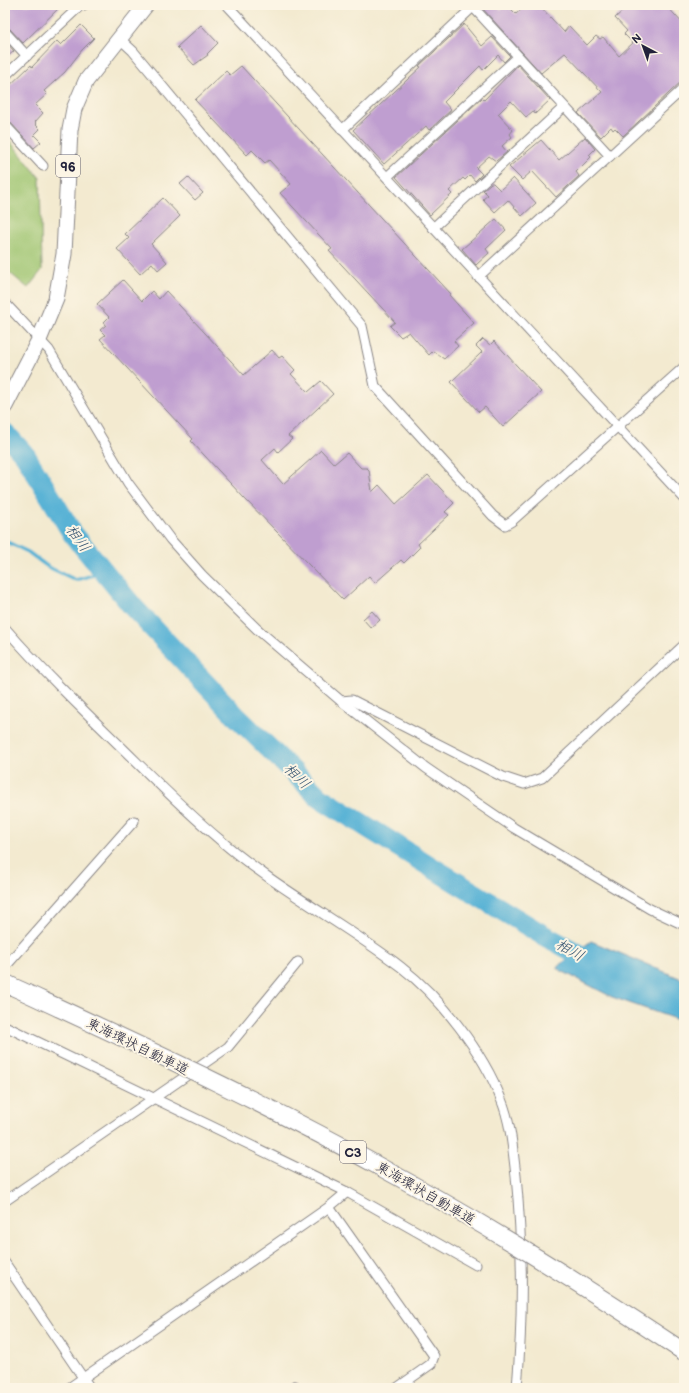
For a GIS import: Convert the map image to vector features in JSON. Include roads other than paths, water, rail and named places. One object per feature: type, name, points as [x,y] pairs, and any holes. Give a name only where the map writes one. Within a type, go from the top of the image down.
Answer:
[{"type":"highway","name":"東海環状自動車道","points":[[5,982],[225,1087],[381,1167],[545,1262],[684,1352]]},
{"type":"main road","name":"96","points":[[5,406],[37,343],[56,299],[64,254],[70,130],[74,109],[86,81],[146,5]]},
{"type":"street","points":[[5,76],[81,5]]},
{"type":"street","points":[[227,5],[684,498]]},
{"type":"street","points":[[342,130],[474,6],[518,57],[610,156]]},
{"type":"street","points":[[5,32],[27,56]]},
{"type":"street","points":[[119,38],[133,51],[362,326],[375,386],[493,516],[505,524],[512,521],[684,367]]},
{"type":"street","points":[[387,178],[518,57]]},
{"type":"street","points":[[478,277],[684,88]]},
{"type":"street","points":[[433,228],[564,107]]},
{"type":"street","points":[[5,125],[43,166]]},
{"type":"street","points":[[5,303],[37,343],[49,350],[128,483],[170,539],[202,575],[257,629],[341,702],[426,768],[514,828],[650,909],[684,925]]},
{"type":"street","points":[[5,628],[36,663],[220,840],[280,884],[402,968],[442,1006],[464,1032],[492,1078],[502,1101],[512,1146],[520,1216],[522,1282],[520,1354],[516,1388]]},
{"type":"street","points":[[341,702],[352,700],[502,777],[524,784],[542,778],[684,645]]},
{"type":"street","points":[[5,967],[134,821]]},
{"type":"street","points":[[5,1201],[228,1047],[298,962]]},
{"type":"street","points":[[5,1026],[346,1192],[476,1265]]},
{"type":"street","points":[[70,1388],[329,1207],[346,1192]]},
{"type":"street","points":[[329,1207],[434,1356],[431,1364],[397,1388]]},
{"type":"street","points":[[5,1263],[90,1388]]},
{"type":"street","points":[[292,1388],[295,1386],[297,1388]]},
{"type":"water","points":[[591,941],[684,980],[684,1022],[612,997],[556,968]]},
{"type":"waterway","name":"相川","points":[[5,433],[25,455],[73,534],[133,607],[236,716],[319,797],[543,935],[601,966]]},
{"type":"waterway","points":[[5,541],[28,552],[48,567],[76,580],[104,572]]}]
